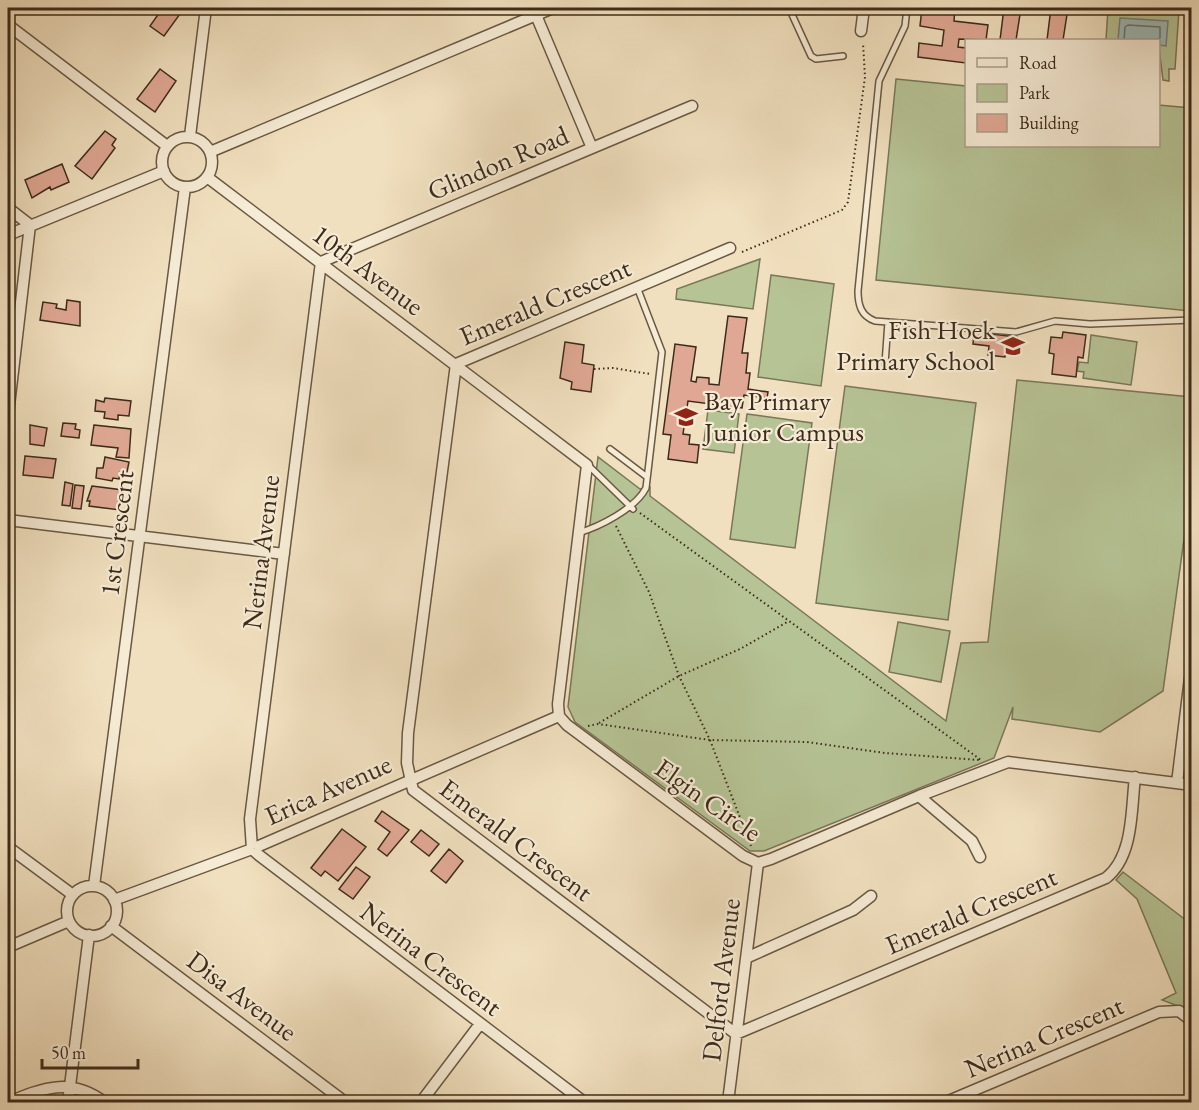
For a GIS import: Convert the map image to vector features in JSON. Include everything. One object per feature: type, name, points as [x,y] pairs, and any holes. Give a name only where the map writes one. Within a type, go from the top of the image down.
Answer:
[{"type":"street","points":[[190,136],[206,8]]},
{"type":"street","points":[[210,152],[534,11],[552,8]]},
{"type":"street","points":[[861,31],[864,8]]},
{"type":"street","points":[[534,11],[592,148]]},
{"type":"street","points":[[8,25],[167,146]]},
{"type":"street","name":"Glindon Road","points":[[321,262],[692,106]]},
{"type":"street","points":[[190,136],[204,143],[210,152],[212,165],[207,177],[200,183],[184,187],[172,182],[164,171],[162,158],[167,146],[174,140],[190,136]]},
{"type":"street","points":[[8,235],[164,171]]},
{"type":"street","name":"10th Avenue","points":[[207,177],[587,465]]},
{"type":"street","name":"1st Crescent","points":[[94,886],[184,187]]},
{"type":"street","points":[[8,208],[30,225]]},
{"type":"street","points":[[8,414],[30,225]]},
{"type":"street","name":"Emerald Crescent","points":[[730,248],[456,364],[406,752],[414,790],[736,1034],[1106,878],[1117,868],[1125,853],[1135,777]]},
{"type":"street","name":"Nerina Avenue","points":[[252,849],[250,819],[321,262]]},
{"type":"street","points":[[559,716],[558,704],[587,465]]},
{"type":"street","points":[[8,520],[284,554]]},
{"type":"street","points":[[1177,783],[1190,678]]},
{"type":"street","name":"Erica Avenue","points":[[114,900],[252,849],[410,778],[559,716]]},
{"type":"street","name":"Elgin Circle","points":[[559,716],[573,730],[743,856],[758,863],[919,796],[998,765],[1015,761],[1191,785]]},
{"type":"street","points":[[919,796],[972,841],[980,857]]},
{"type":"street","points":[[8,847],[73,895]]},
{"type":"street","name":"Nerina Crescent","points":[[252,849],[584,1102]]},
{"type":"street","name":"Delford Avenue","points":[[728,1102],[758,863]]},
{"type":"street","points":[[94,886],[106,890],[114,900],[116,914],[111,926],[101,934],[81,933],[69,921],[67,908],[73,895],[82,888],[94,886]]},
{"type":"street","points":[[746,958],[853,910],[871,896]]},
{"type":"street","points":[[8,946],[69,921]]},
{"type":"street","name":"Disa Avenue","points":[[111,926],[345,1102]]},
{"type":"street","points":[[68,1102],[88,935]]},
{"type":"street","name":"Nerina Crescent","points":[[946,1102],[1159,1012],[1179,1011],[1191,1021]]},
{"type":"street","points":[[421,1102],[480,1024]]},
{"type":"street","points":[[9,1102],[49,1087],[70,1088],[90,1094],[104,1102]]},
{"type":"lane","points":[[789,8],[811,56],[816,59],[843,56]]},
{"type":"lane","points":[[907,8],[905,26],[879,81],[858,291],[859,304],[864,314],[875,321],[1016,332],[1055,321],[1090,324],[1191,320]]},
{"type":"lane","points":[[578,534],[598,527],[632,506],[643,494],[660,375],[661,348],[637,287]]},
{"type":"lane","points":[[885,364],[888,322]]},
{"type":"lane","points":[[610,449],[647,477]]},
{"type":"lane","points":[[587,465],[632,506]]},
{"type":"path","points":[[730,248],[739,253],[842,210],[848,201],[865,77],[861,31]]},
{"type":"path","points":[[594,369],[660,375]]},
{"type":"path","points":[[598,724],[710,740],[807,742],[885,753],[981,760],[632,506]]},
{"type":"path","points":[[614,522],[649,592],[679,676],[710,740],[758,863]]},
{"type":"path","points":[[573,730],[598,724],[679,676],[740,649],[789,621]]},
{"type":"green space","points":[[1108,8],[1179,10],[1175,69],[1169,69],[1169,81],[1163,80],[1160,39],[1106,39]]},
{"type":"green space","points":[[896,79],[965,86],[965,147],[1160,147],[1160,105],[1191,108],[1190,311],[876,280]]},
{"type":"green space","points":[[760,259],[753,309],[676,299],[677,289]]},
{"type":"green space","points":[[771,275],[834,284],[821,386],[758,377]]},
{"type":"green space","points":[[1091,335],[1137,342],[1131,385],[1083,378],[1084,372],[1077,371],[1079,362],[1088,363]]},
{"type":"green space","points":[[1017,380],[1191,397],[1191,489],[1163,691],[1100,732],[1012,719],[1013,707],[994,758],[764,851],[750,851],[575,722],[568,707],[598,457],[640,489],[650,487],[650,496],[946,721],[961,643],[988,642]]},
{"type":"green space","points":[[845,386],[976,403],[948,620],[816,603]]},
{"type":"green space","points":[[708,410],[739,414],[734,453],[703,449]]},
{"type":"green space","points":[[747,414],[812,423],[795,548],[730,539]]},
{"type":"green space","points":[[898,622],[950,631],[941,682],[889,672]]},
{"type":"green space","points":[[1123,872],[1191,924],[1191,1011],[1162,1000],[1176,993],[1137,899],[1116,880]]},
{"type":"water","points":[[1120,18],[1168,21],[1166,46],[1160,45],[1160,39],[1118,39]]},
{"type":"building","points":[[160,8],[172,8],[180,14],[164,36],[150,26],[162,9]]},
{"type":"building","points":[[922,8],[955,8],[954,21],[988,25],[986,39],[959,39],[958,47],[965,48],[965,63],[918,57],[919,43],[942,46],[944,30],[920,26]]},
{"type":"building","points":[[1004,8],[1021,8],[1016,39],[1000,39]]},
{"type":"building","points":[[1051,8],[1068,8],[1063,39],[1047,39]]},
{"type":"building","points":[[160,69],[176,81],[155,112],[137,99]]},
{"type":"building","points":[[105,131],[116,139],[112,145],[115,148],[92,179],[75,166]]},
{"type":"building","points":[[62,164],[69,182],[51,190],[50,187],[32,198],[25,180]]},
{"type":"building","points":[[67,300],[80,302],[80,326],[40,320],[43,302],[57,304],[56,308],[66,310]]},
{"type":"building","points":[[728,316],[747,318],[742,353],[748,353],[746,373],[750,373],[748,389],[768,392],[767,398],[744,395],[742,408],[688,401],[683,434],[690,435],[689,444],[699,445],[697,463],[668,459],[671,435],[663,434],[675,344],[696,347],[691,381],[696,382],[697,377],[709,378],[709,384],[719,385]]},
{"type":"building","points":[[974,332],[1017,337],[1016,350],[1006,349],[1005,357],[988,355],[989,346],[973,344]]},
{"type":"building","points":[[1063,332],[1086,335],[1083,358],[1078,357],[1076,377],[1052,374],[1054,354],[1049,353],[1051,337],[1062,338]]},
{"type":"building","points":[[565,342],[584,345],[582,363],[594,365],[591,392],[571,389],[572,382],[560,378]]},
{"type":"building","points":[[105,398],[131,401],[129,416],[118,415],[118,420],[104,418],[105,412],[95,411],[96,400],[104,402]]},
{"type":"building","points":[[63,423],[76,424],[75,429],[80,430],[79,438],[61,436]]},
{"type":"building","points":[[30,425],[47,428],[44,446],[30,444]]},
{"type":"building","points":[[94,425],[131,429],[129,458],[116,457],[118,448],[91,445]]},
{"type":"building","points":[[25,456],[56,459],[53,478],[23,475]]},
{"type":"building","points":[[105,457],[129,462],[127,472],[120,472],[119,479],[113,478],[112,481],[96,478],[97,468],[103,468]]},
{"type":"building","points":[[65,482],[73,484],[70,506],[62,505]]},
{"type":"building","points":[[75,485],[84,486],[81,509],[72,508]]},
{"type":"building","points":[[92,486],[123,490],[120,510],[89,506],[90,501],[87,501]]},
{"type":"building","points":[[382,811],[409,830],[387,856],[378,849],[390,832],[375,821]]},
{"type":"building","points":[[342,829],[366,847],[338,881],[325,871],[321,876],[311,868]]},
{"type":"building","points":[[421,830],[439,844],[429,856],[411,842]]},
{"type":"building","points":[[449,849],[463,861],[446,883],[431,871]]},
{"type":"building","points":[[356,867],[370,877],[353,899],[339,889]]},
{"type":"place","name":"Fish Hoek Primary School","points":[[1013,346]]},
{"type":"place","name":"Bay Primary Junior Campus","points":[[686,417]]}]
